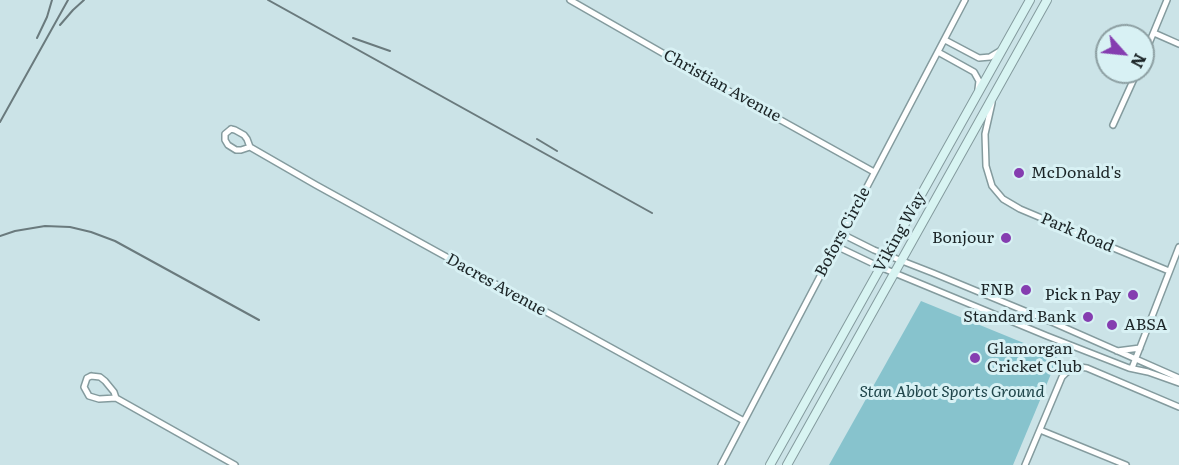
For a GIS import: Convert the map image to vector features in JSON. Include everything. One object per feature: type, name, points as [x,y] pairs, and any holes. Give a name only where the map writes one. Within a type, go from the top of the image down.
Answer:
[{"type":"main road","name":"Viking Way","points":[[770,465],[1030,0]]},
{"type":"main road","name":"Viking Way","points":[[787,465],[1047,0]]},
{"type":"street","name":"Christian Avenue","points":[[570,0],[874,172]]},
{"type":"street","name":"Bofors Circle","points":[[721,465],[965,0]]},
{"type":"street","points":[[1155,30],[1167,0]]},
{"type":"street","points":[[1155,33],[1179,44]]},
{"type":"street","points":[[945,40],[982,58],[993,56],[1005,46]]},
{"type":"street","points":[[938,52],[970,69],[976,75],[979,84],[975,99]]},
{"type":"street","points":[[1113,125],[1132,84]]},
{"type":"street","name":"Park Road","points":[[995,93],[986,125],[986,166],[992,186],[1003,199],[1020,209],[1169,271]]},
{"type":"street","points":[[236,129],[246,137],[250,147],[241,150],[231,148],[226,143],[225,134],[236,129]]},
{"type":"street","name":"Dacres Avenue","points":[[250,147],[744,422]]},
{"type":"street","points":[[842,234],[874,250],[1054,323],[1179,378]]},
{"type":"street","points":[[836,246],[894,273],[1047,336],[1131,368],[1179,383]]},
{"type":"street","points":[[1131,368],[1179,247]]},
{"type":"street","points":[[1116,351],[1140,348]]},
{"type":"street","points":[[1025,465],[1062,377],[1073,368],[1087,368],[1179,407]]},
{"type":"street","points":[[116,398],[105,399],[90,396],[84,387],[87,378],[99,377],[109,385],[116,398],[235,465]]},
{"type":"street","points":[[1040,430],[1126,465]]},
{"type":"green space","name":"Stan Abbot Sports Ground","points":[[921,301],[1058,357],[1013,465],[829,465]]},
{"type":"railway","points":[[37,38],[52,0]]},
{"type":"railway","points":[[0,122],[68,0]]},
{"type":"railway","points":[[60,25],[84,0]]},
{"type":"railway","points":[[268,0],[652,213]]},
{"type":"railway","points":[[353,38],[390,51]]},
{"type":"railway","points":[[537,139],[557,151]]},
{"type":"railway","points":[[0,236],[45,226],[70,227],[91,232],[115,241],[259,320]]},
{"type":"place","name":"McDonald's","points":[[1019,173]]},
{"type":"place","name":"Bonjour","points":[[1006,238]]},
{"type":"place","name":"FNB","points":[[1026,290]]},
{"type":"place","name":"Pick n Pay","points":[[1133,295]]},
{"type":"place","name":"Standard Bank","points":[[1088,317]]},
{"type":"place","name":"ABSA","points":[[1112,325]]},
{"type":"place","name":"Glamorgan Cricket Club","points":[[975,358]]}]
